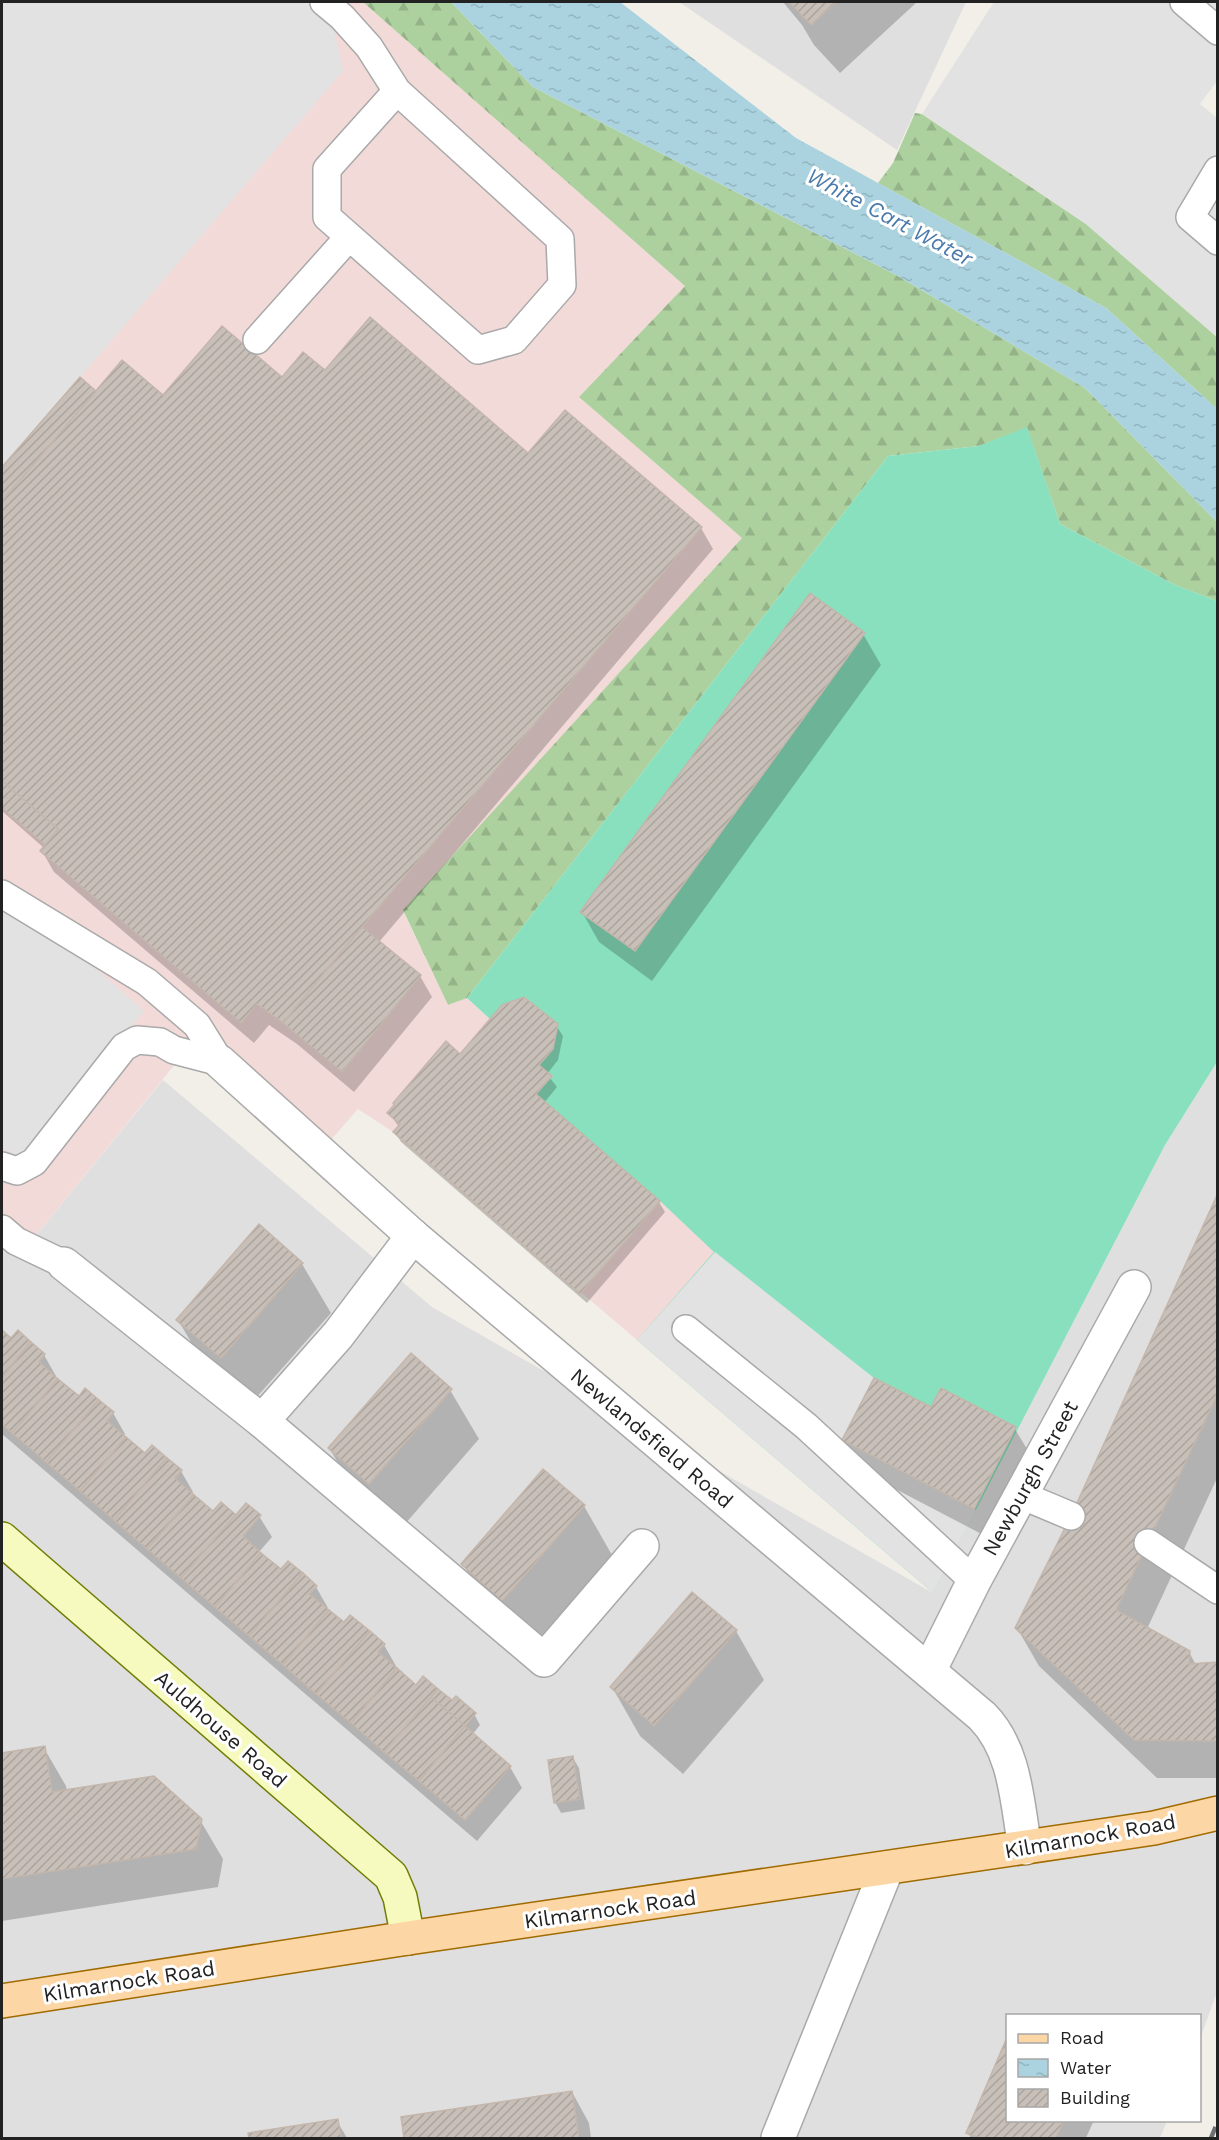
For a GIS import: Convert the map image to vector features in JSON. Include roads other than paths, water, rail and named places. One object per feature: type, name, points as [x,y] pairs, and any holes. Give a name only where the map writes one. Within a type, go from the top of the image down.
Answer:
[{"type":"main road","name":"Kilmarnock Road","points":[[2,2001],[408,1938],[1025,1848],[1154,1828],[1218,1813]]},
{"type":"street","name":"Newlandsfield Road","points":[[220,1062],[413,1236],[982,1716],[998,1736],[1011,1766],[1025,1848]]},
{"type":"street","points":[[262,1420],[338,1335],[413,1236]]},
{"type":"street","points":[[64,1264],[262,1420],[544,1660],[642,1546]]},
{"type":"street","name":"Newburgh Street","points":[[929,1671],[974,1581],[1134,1287]]},
{"type":"street","name":"Auldhouse Road","points":[[2,1539],[391,1876],[400,1897],[408,1938]]},
{"type":"street","points":[[778,2139],[887,1868]]},
{"type":"lane","points":[[324,2],[342,17],[369,46],[398,92],[560,239],[562,285],[514,340],[478,350],[327,216],[327,169],[398,92]]},
{"type":"lane","points":[[1184,2],[1218,31]]},
{"type":"lane","points":[[1218,170],[1190,217],[1218,241]]},
{"type":"lane","points":[[257,340],[349,237]]},
{"type":"lane","points":[[2,894],[147,982],[197,1025],[220,1062]]},
{"type":"lane","points":[[2,1166],[17,1171],[34,1162],[124,1047],[137,1040],[160,1042],[174,1050],[220,1062]]},
{"type":"lane","points":[[2,1229],[16,1241],[64,1264]]},
{"type":"lane","points":[[686,1329],[806,1426],[974,1581]]},
{"type":"lane","points":[[1021,1495],[1071,1516]]},
{"type":"lane","points":[[1148,1543],[1218,1590]]},
{"type":"water","name":"White Cart Water","points":[[451,2],[620,2],[796,138],[1106,308],[1217,409],[1217,522],[1085,388],[898,276],[533,87]]},
{"type":"railway","points":[[1211,2138],[1218,2121]]}]
